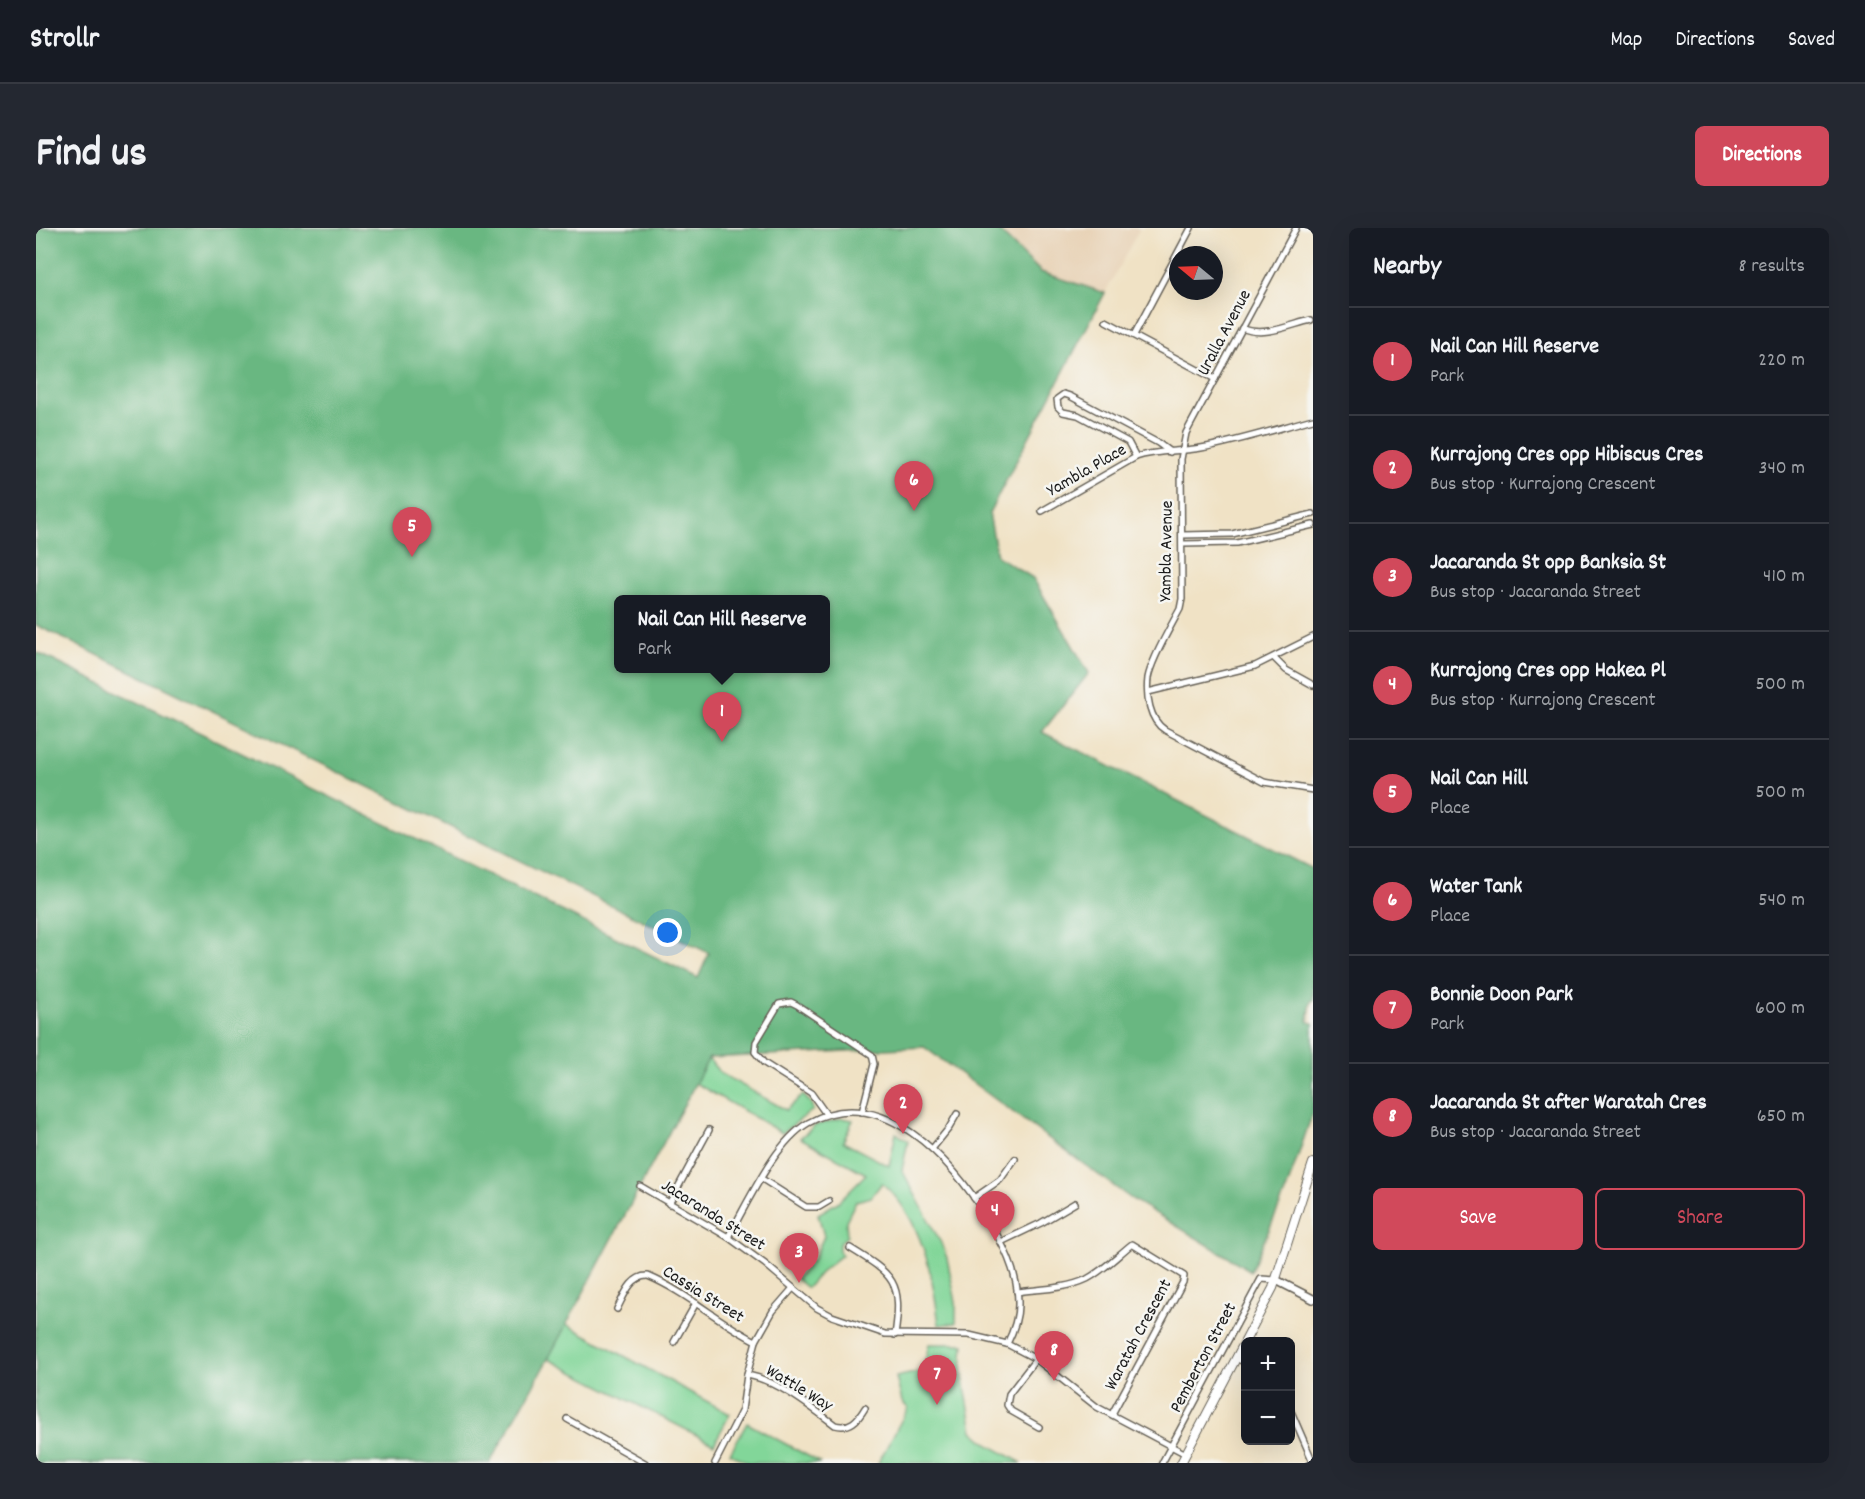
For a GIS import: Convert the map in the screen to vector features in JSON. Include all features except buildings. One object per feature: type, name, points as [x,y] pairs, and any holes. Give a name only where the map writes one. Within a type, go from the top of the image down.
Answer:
[{"type":"main road","name":"Pemberton Street","points":[[1181,1463],[1276,1280],[1313,1164]]},
{"type":"street","points":[[1134,335],[1191,228]]},
{"type":"street","name":"Uralla Avenue","points":[[1182,451],[1186,433],[1296,228]]},
{"type":"street","points":[[1242,328],[1250,332],[1265,331],[1311,320]]},
{"type":"street","points":[[1106,321],[1215,379]]},
{"type":"street","points":[[1136,457],[1128,442],[1078,415],[1064,412],[1058,407],[1057,399],[1064,394],[1070,396],[1158,443],[1170,452]]},
{"type":"street","name":"Yambla Place","points":[[1042,512],[1136,457],[1217,445],[1313,419]]},
{"type":"street","name":"Yambla Avenue","points":[[1182,451],[1183,590],[1181,604],[1150,670],[1148,692],[1150,707],[1161,727],[1264,782],[1313,790]]},
{"type":"street","points":[[1182,534],[1232,534],[1313,514]]},
{"type":"street","points":[[1182,544],[1237,543],[1313,525]]},
{"type":"street","points":[[1148,692],[1255,666],[1313,638]]},
{"type":"street","points":[[1274,658],[1286,670],[1313,685]]},
{"type":"street","points":[[826,1114],[811,1093],[764,1063],[755,1052],[756,1042],[779,1004],[791,1002],[797,1005],[872,1055],[874,1064],[862,1112]]},
{"type":"street","points":[[728,1237],[775,1156],[806,1124],[826,1114],[843,1111],[862,1112],[895,1123],[932,1149],[951,1168],[974,1198],[1001,1242],[1010,1264],[1017,1292],[1017,1318],[1007,1344]]},
{"type":"street","points":[[932,1149],[957,1114]]},
{"type":"street","points":[[669,1204],[709,1130]]},
{"type":"street","points":[[974,1198],[1000,1180],[1015,1159]]},
{"type":"street","points":[[762,1179],[806,1207],[819,1206],[829,1201]]},
{"type":"street","name":"Jacaranda Street","points":[[640,1186],[728,1237],[765,1264],[817,1308],[844,1322],[872,1331],[895,1335],[969,1335],[1007,1344],[1036,1359],[1089,1401],[1186,1454]]},
{"type":"street","points":[[1001,1242],[1041,1223],[1075,1203]]},
{"type":"street","name":"Waratah Crescent","points":[[1017,1292],[1068,1285],[1086,1280],[1132,1244],[1184,1276],[1183,1282],[1112,1414]]},
{"type":"street","points":[[850,1248],[880,1267],[890,1277],[896,1288],[898,1301],[895,1335]]},
{"type":"street","name":"Cassia Street","points":[[617,1309],[633,1280],[644,1275],[675,1288],[736,1331],[756,1341]]},
{"type":"street","name":"Pemberton Street","points":[[1162,1463],[1261,1279],[1276,1280]]},
{"type":"street","points":[[1276,1280],[1313,1299]]},
{"type":"street","points":[[714,1463],[742,1410],[747,1375],[756,1341],[773,1311],[793,1288]]},
{"type":"street","points":[[674,1342],[696,1303]]},
{"type":"street","points":[[1236,1358],[1241,1361]]},
{"type":"street","points":[[1036,1359],[1009,1394],[1007,1405],[1011,1411],[1039,1427]]},
{"type":"street","name":"Wattle Way","points":[[747,1375],[757,1377],[782,1389],[835,1425],[844,1427],[852,1424],[860,1418],[865,1408]]},
{"type":"street","points":[[567,1419],[645,1463]]},
{"type":"street","points":[[1295,1421],[1313,1462]]},
{"type":"shaded area","points":[[996,228],[1140,228],[1105,293],[1041,272]]},
{"type":"green space","points":[[36,228],[996,228],[1041,272],[1105,293],[989,513],[997,556],[1033,578],[1089,673],[1042,732],[1313,869],[1313,1000],[1308,1022],[1313,1023],[1313,1112],[1286,1191],[1251,1271],[1130,1198],[924,1047],[709,1058],[490,1463],[36,1463],[36,652],[698,978],[709,953],[36,625]]},
{"type":"green space","points":[[708,1058],[720,1073],[786,1110],[803,1095],[811,1103],[813,1110],[782,1133],[695,1083]]},
{"type":"green space","points":[[842,1118],[853,1120],[843,1142],[889,1166],[896,1133],[908,1141],[902,1170],[947,1258],[956,1302],[956,1323],[939,1325],[929,1267],[916,1230],[896,1197],[882,1183],[871,1197],[856,1201],[846,1221],[847,1236],[839,1244],[839,1251],[842,1255],[822,1271],[807,1288],[796,1279],[814,1259],[824,1236],[818,1214],[838,1202],[866,1174],[800,1138],[816,1125]]},
{"type":"green space","points":[[566,1324],[730,1414],[714,1444],[548,1359]]},
{"type":"green space","points":[[929,1344],[964,1344],[962,1370],[973,1431],[989,1445],[1022,1463],[878,1463],[908,1408],[902,1402],[896,1377],[923,1371]]},
{"type":"green space","points":[[747,1423],[821,1463],[749,1463],[730,1453]]},
{"type":"place","name":"Water Tank","points":[[914,511]]},
{"type":"place","name":"Nail Can Hill","points":[[412,557]]},
{"type":"place","name":"Nail Can Hill Reserve","points":[[722,742]]},
{"type":"place","name":"Kurrajong Cres opp Hibiscus Cres","points":[[903,1134]]},
{"type":"place","name":"Kurrajong Cres opp Hakea Pl","points":[[995,1241]]},
{"type":"place","name":"Jacaranda St opp Banksia St","points":[[799,1283]]},
{"type":"place","name":"Jacaranda St after Waratah Cres","points":[[1054,1381]]},
{"type":"place","name":"Bonnie Doon Park","points":[[937,1405]]}]
